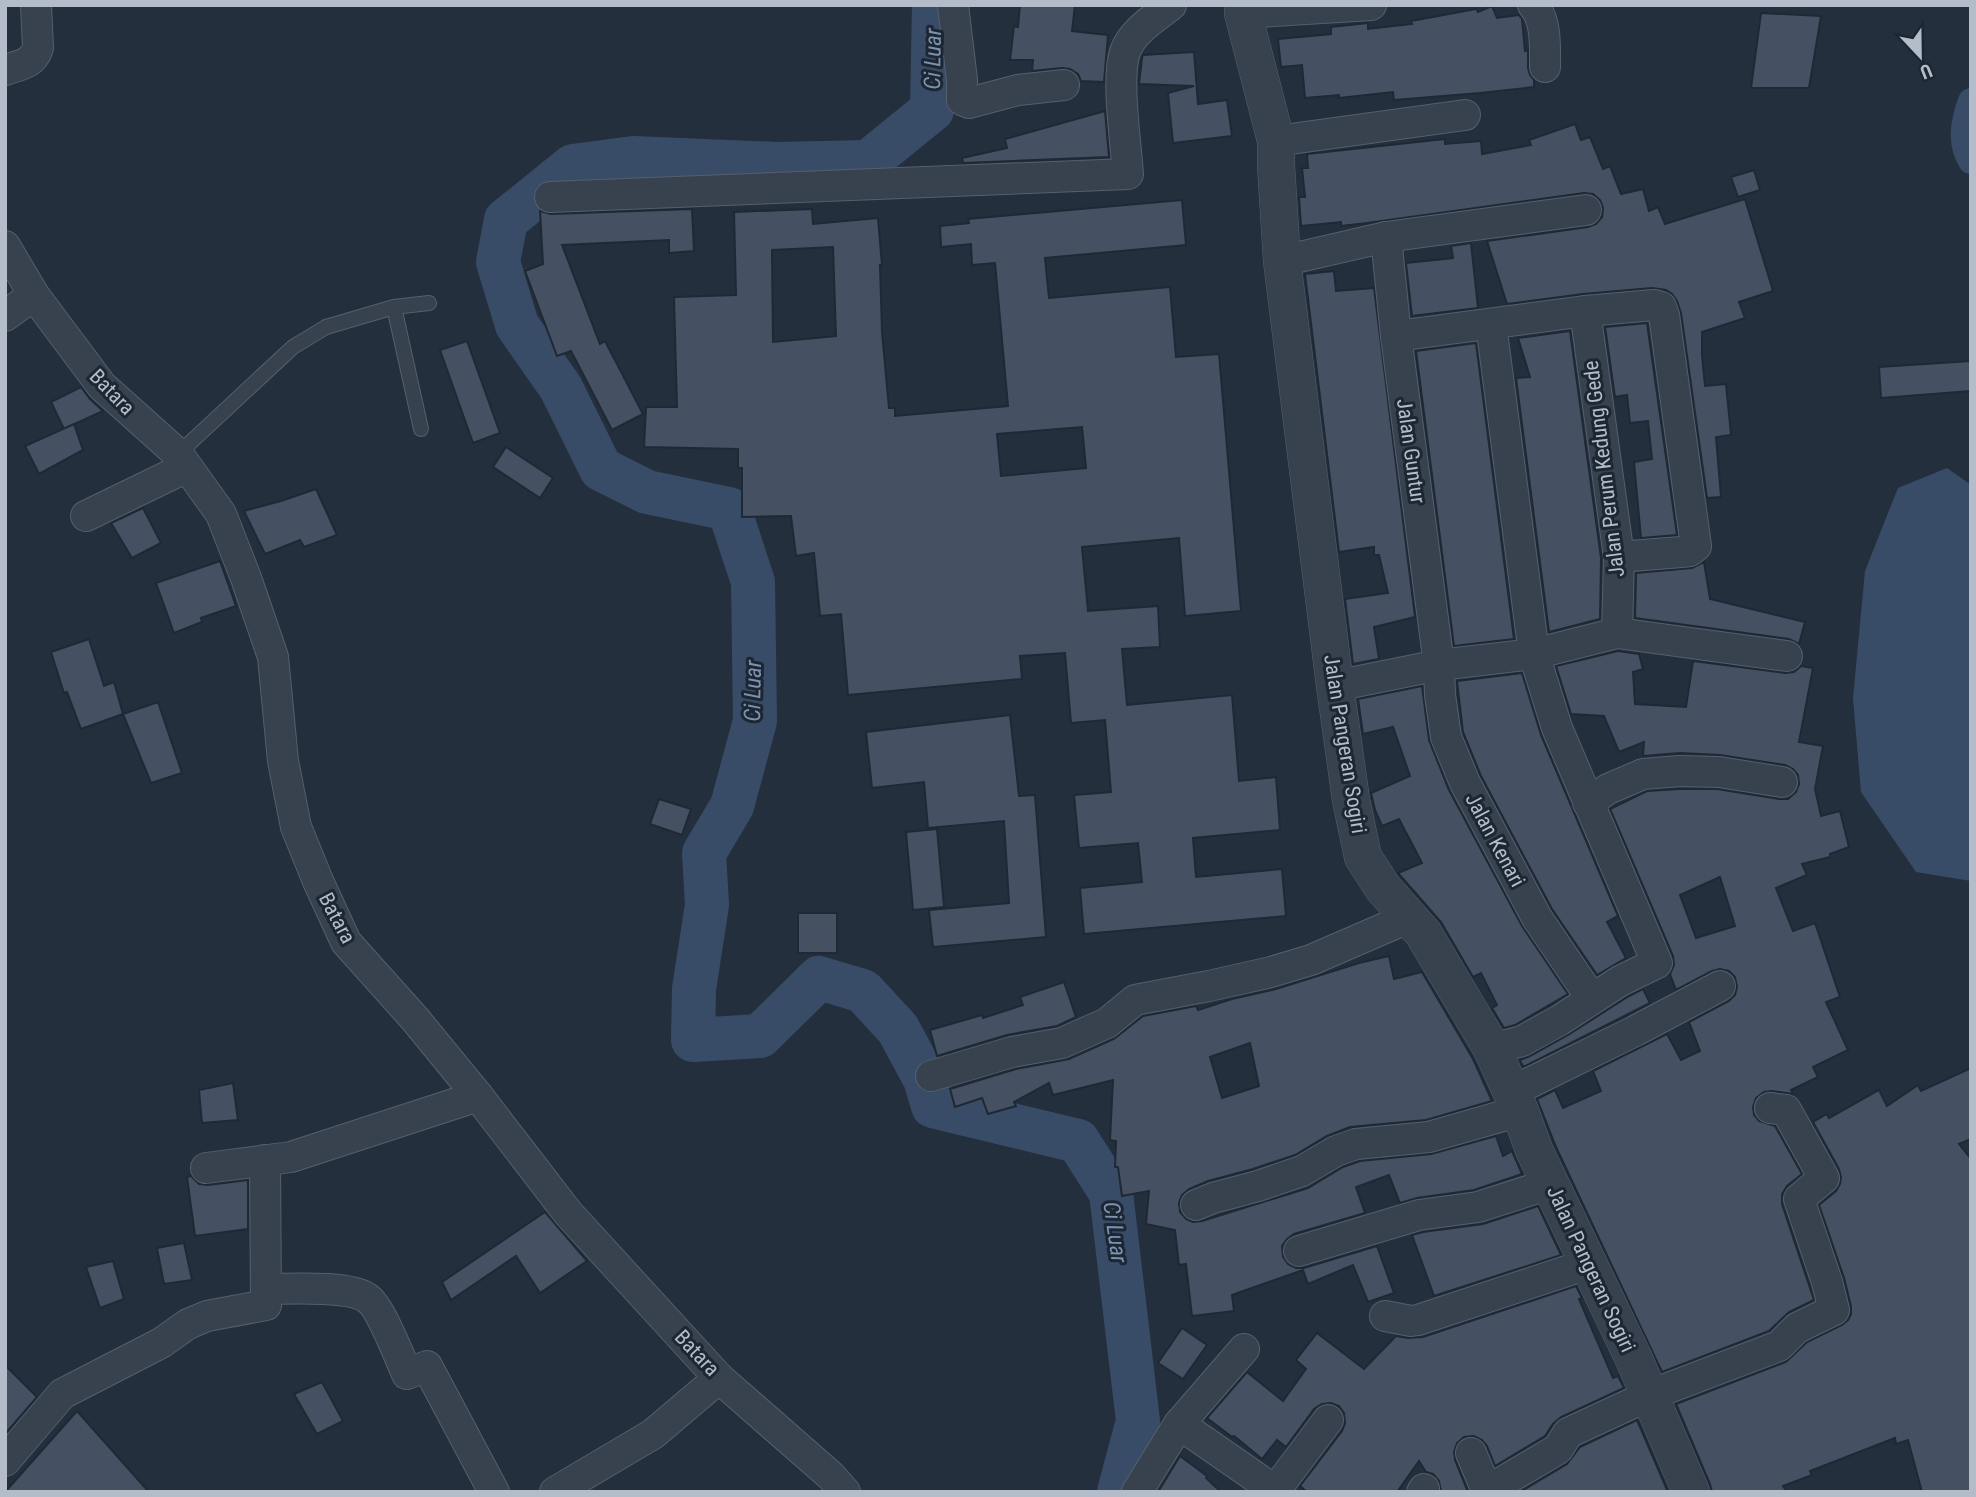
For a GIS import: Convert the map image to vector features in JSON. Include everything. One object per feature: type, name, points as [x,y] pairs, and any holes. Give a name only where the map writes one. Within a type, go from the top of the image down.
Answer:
[{"type":"street","points":[[5,70],[29,63],[36,55],[36,5]]},
{"type":"street","points":[[953,5],[962,100],[966,103],[1018,90],[1064,85]]},
{"type":"street","points":[[550,197],[1128,173],[1122,75],[1125,51],[1139,30],[1171,5]]},
{"type":"street","points":[[1243,9],[1371,5]]},
{"type":"street","points":[[1533,5],[1537,9],[1544,36],[1545,67]]},
{"type":"street","name":"Jalan Pangeran Sogiri","points":[[1243,9],[1276,141],[1282,261],[1335,686],[1351,800],[1363,858],[1383,888],[1423,933],[1492,1049],[1534,1150],[1650,1395],[1691,1492]]},
{"type":"street","points":[[1276,141],[1465,115]]},
{"type":"street","points":[[1282,261],[1386,237],[1586,211]]},
{"type":"street","name":"Jalan Guntur","points":[[1386,237],[1396,336],[1439,665]]},
{"type":"street","name":"Batara","points":[[5,246],[34,295],[102,386],[182,461],[221,514],[273,657],[283,761],[296,827],[346,942],[415,1019],[568,1213],[719,1378],[831,1476],[845,1492]]},
{"type":"street","points":[[5,316],[34,295]]},
{"type":"street","points":[[1396,336],[1586,311],[1654,305],[1661,307],[1696,546],[1690,551],[1619,557]]},
{"type":"street","name":"Jalan Perum Kedung Gede","points":[[1586,311],[1619,557],[1617,633]]},
{"type":"street","points":[[1491,324],[1534,654],[1557,728],[1657,963],[1620,981],[1522,1041],[1492,1049]]},
{"type":"street","points":[[86,516],[182,461]]},
{"type":"street","points":[[1335,686],[1439,665],[1534,654],[1617,633],[1787,656]]},
{"type":"street","name":"Jalan Kenari","points":[[1439,665],[1446,737],[1465,783],[1537,918],[1592,999]]},
{"type":"street","points":[[1588,803],[1608,789],[1643,774],[1719,772],[1782,782]]},
{"type":"street","points":[[931,1076],[1012,1052],[1062,1043],[1107,1023],[1135,1000],[1209,986],[1311,960],[1408,918]]},
{"type":"street","points":[[1196,1205],[1302,1171],[1336,1151],[1356,1144],[1429,1137],[1515,1102],[1623,1037],[1720,986]]},
{"type":"street","points":[[206,1168],[291,1157],[478,1096]]},
{"type":"street","points":[[1471,1453],[1487,1491],[1558,1449],[1568,1433],[1650,1395],[1779,1346],[1797,1328],[1834,1310],[1799,1199],[1824,1178],[1786,1110],[1770,1108]]},
{"type":"street","points":[[265,1160],[266,1297]]},
{"type":"street","points":[[1299,1251],[1419,1215],[1478,1207],[1550,1184]]},
{"type":"street","points":[[1385,1316],[1418,1320],[1588,1264]]},
{"type":"street","points":[[5,1461],[62,1394],[161,1343],[188,1324],[266,1297],[349,1291],[368,1298],[377,1308],[407,1374],[427,1366],[494,1492]]},
{"type":"street","points":[[1137,1492],[1180,1424],[1244,1349]]},
{"type":"street","points":[[555,1492],[653,1434],[719,1378]]},
{"type":"street","points":[[1180,1424],[1275,1491],[1328,1420]]},
{"type":"lane","points":[[182,461],[293,347],[326,327],[394,307],[429,303]]},
{"type":"lane","points":[[394,307],[421,429]]},
{"type":"water","points":[[1947,468],[1971,485],[1971,881],[1916,872],[1861,792],[1853,698],[1865,571],[1898,488]]},
{"type":"building","points":[[1020,5],[1075,5],[1072,31],[1108,35],[1104,82],[1081,81],[1078,74],[1070,69],[1032,71],[1033,60],[1010,60],[1014,26],[1018,27]]},
{"type":"building","points":[[1492,6],[1497,18],[1519,15],[1522,19],[1525,51],[1528,50],[1528,68],[1534,80],[1534,87],[1394,100],[1393,92],[1339,98],[1339,95],[1305,98],[1302,65],[1281,67],[1278,39],[1331,34],[1331,27],[1368,23],[1368,29],[1412,24],[1411,21],[1476,9],[1478,12]]},
{"type":"building","points":[[1761,13],[1821,16],[1809,88],[1751,88]]},
{"type":"building","points":[[1194,52],[1198,104],[1227,100],[1232,136],[1173,143],[1168,93],[1194,86],[1139,84],[1142,58],[1143,55]]},
{"type":"building","points":[[1105,111],[1109,157],[963,163],[962,158],[1007,148],[1005,139]]},
{"type":"building","points":[[1575,124],[1581,140],[1590,137],[1603,169],[1610,166],[1621,194],[1643,189],[1649,211],[1658,207],[1665,224],[1745,199],[1773,291],[1739,302],[1745,318],[1702,332],[1705,386],[1726,384],[1731,435],[1716,437],[1721,497],[1707,498],[1681,313],[1672,294],[1666,290],[1652,288],[1507,304],[1487,241],[1596,224],[1602,217],[1603,208],[1600,200],[1593,194],[1584,193],[1341,226],[1341,222],[1301,226],[1299,197],[1305,197],[1302,168],[1308,168],[1307,154],[1445,139],[1445,144],[1481,141],[1482,154],[1531,145],[1529,140]]},
{"type":"building","points":[[1754,170],[1760,190],[1738,197],[1731,177]]},
{"type":"building","points":[[1182,200],[1186,245],[1045,258],[1049,298],[1170,287],[1176,357],[1219,354],[1241,611],[1185,616],[1179,538],[1082,547],[1088,611],[1158,606],[1160,647],[1122,649],[1127,705],[1232,695],[1239,781],[1276,777],[1280,830],[1193,838],[1196,877],[1282,869],[1286,916],[1084,934],[1080,888],[1142,882],[1138,843],[1079,848],[1074,795],[1111,792],[1105,720],[1071,723],[1065,653],[1020,656],[1022,679],[848,695],[841,614],[820,616],[814,553],[796,556],[791,516],[742,517],[742,468],[738,468],[738,449],[644,447],[646,407],[677,407],[674,297],[736,295],[734,212],[812,209],[813,224],[878,218],[882,265],[882,332],[889,408],[895,408],[895,416],[1008,406],[995,263],[972,265],[971,244],[941,247],[940,226],[969,223],[968,219]],"holes":[[[833,247],[836,336],[773,342],[772,250]],[[1082,427],[1086,468],[1001,476],[997,434]]]},
{"type":"building","points":[[692,209],[694,251],[669,253],[669,240],[562,245],[600,344],[605,341],[643,414],[612,430],[571,351],[557,356],[525,271],[543,264],[540,211],[551,214]]},
{"type":"building","points":[[1471,243],[1478,308],[1412,316],[1406,263],[1453,258],[1451,246]]},
{"type":"building","points":[[1334,271],[1336,291],[1374,288],[1415,617],[1374,627],[1379,659],[1353,664],[1345,599],[1388,593],[1379,555],[1374,555],[1374,547],[1339,552],[1305,274]]},
{"type":"building","points":[[1647,323],[1677,535],[1641,538],[1634,462],[1652,459],[1648,421],[1630,423],[1627,395],[1615,397],[1605,327]]},
{"type":"building","points":[[1570,331],[1601,558],[1600,619],[1549,632],[1516,378],[1530,377],[1518,338]]},
{"type":"building","points":[[467,341],[500,433],[473,443],[440,350]]},
{"type":"building","points":[[1476,343],[1514,639],[1454,646],[1416,351]]},
{"type":"building","points":[[1971,361],[1971,391],[1881,398],[1879,367]]},
{"type":"building","points":[[81,387],[103,411],[64,429],[51,402]]},
{"type":"building","points":[[74,424],[83,450],[39,474],[25,446]]},
{"type":"building","points":[[506,447],[553,478],[540,498],[493,467]]},
{"type":"building","points":[[316,489],[337,535],[304,547],[300,540],[265,554],[244,511]]},
{"type":"building","points":[[143,508],[161,543],[132,558],[111,523]]},
{"type":"building","points":[[220,561],[236,606],[201,618],[202,622],[174,633],[156,583]]},
{"type":"building","points":[[1704,562],[1710,599],[1805,622],[1799,644],[1789,639],[1635,618],[1636,573],[1692,568]]},
{"type":"building","points":[[89,639],[104,686],[114,682],[123,714],[81,729],[67,692],[64,693],[51,652]]},
{"type":"building","points":[[1618,651],[1639,654],[1643,669],[1633,672],[1635,704],[1686,707],[1693,661],[1785,673],[1794,672],[1801,666],[1813,668],[1799,742],[1823,746],[1815,789],[1821,816],[1840,811],[1849,847],[1830,854],[1830,857],[1802,864],[1807,875],[1776,888],[1793,931],[1815,923],[1840,997],[1826,1002],[1848,1050],[1813,1067],[1818,1077],[1791,1090],[1793,1094],[1764,1092],[1756,1098],[1753,1107],[1754,1115],[1759,1121],[1775,1126],[1802,1174],[1787,1186],[1782,1194],[1782,1204],[1814,1300],[1789,1312],[1769,1331],[1662,1372],[1556,1147],[1537,1099],[1555,1090],[1563,1108],[1601,1091],[1593,1071],[1667,1034],[1681,1060],[1700,1051],[1689,1022],[1729,1001],[1735,995],[1735,977],[1729,971],[1720,969],[1676,990],[1670,974],[1674,965],[1673,956],[1610,809],[1647,791],[1680,789],[1717,789],[1788,799],[1796,792],[1798,775],[1785,765],[1720,755],[1680,753],[1643,756],[1644,742],[1619,752],[1604,716],[1571,714],[1556,666]],"holes":[[[1720,877],[1735,926],[1696,938],[1680,895]]]},
{"type":"building","points":[[1522,673],[1541,735],[1618,916],[1607,922],[1626,958],[1597,975],[1552,909],[1481,776],[1463,732],[1457,681]]},
{"type":"building","points":[[1422,686],[1429,740],[1449,790],[1522,926],[1568,994],[1515,1025],[1504,1028],[1492,1008],[1497,1005],[1481,973],[1473,977],[1441,922],[1398,873],[1422,863],[1399,819],[1382,826],[1375,810],[1371,793],[1410,776],[1393,727],[1363,734],[1358,699]]},
{"type":"building","points":[[158,702],[182,773],[151,783],[123,714]]},
{"type":"building","points":[[1010,715],[1019,796],[1035,795],[1046,937],[933,947],[929,910],[1009,903],[1004,821],[928,828],[924,782],[872,788],[866,732]]},
{"type":"building","points":[[659,799],[691,809],[682,835],[650,824]]},
{"type":"building","points":[[937,829],[944,907],[913,910],[906,832]]},
{"type":"building","points":[[798,913],[837,913],[837,953],[798,953]]},
{"type":"building","points":[[1389,956],[1394,979],[1422,972],[1473,1059],[1492,1101],[1426,1120],[1350,1127],[1327,1136],[1295,1155],[1189,1189],[1182,1195],[1179,1203],[1180,1212],[1186,1219],[1193,1222],[1202,1221],[1308,1188],[1343,1167],[1360,1161],[1431,1154],[1496,1136],[1503,1156],[1512,1151],[1522,1174],[1474,1190],[1400,1203],[1389,1175],[1356,1187],[1365,1213],[1294,1234],[1282,1246],[1283,1257],[1288,1264],[1304,1268],[1377,1246],[1394,1293],[1368,1302],[1353,1265],[1308,1284],[1303,1270],[1232,1295],[1234,1311],[1192,1316],[1186,1264],[1179,1265],[1175,1230],[1146,1224],[1149,1191],[1122,1196],[1118,1167],[1115,1167],[1116,1141],[1110,1140],[1113,1080],[1053,1095],[1049,1083],[1014,1102],[1016,1106],[988,1114],[982,1098],[955,1107],[950,1089],[1016,1069],[1069,1059],[1114,1039],[1143,1016],[1196,1006],[1198,1010]],"holes":[[[1250,1043],[1259,1086],[1222,1098],[1210,1057]]]},
{"type":"building","points":[[1064,982],[1076,1017],[1057,1026],[1007,1035],[937,1056],[930,1030],[982,1015],[983,1018],[1023,1005],[1020,997]]},
{"type":"building","points":[[1643,989],[1650,1003],[1523,1067],[1520,1060],[1568,1035]]},
{"type":"building","points":[[1971,1068],[1971,1139],[1959,1144],[1971,1159],[1971,1492],[1922,1492],[1908,1440],[1896,1444],[1895,1438],[1810,1471],[1812,1475],[1783,1486],[1787,1492],[1712,1492],[1676,1404],[1786,1362],[1807,1342],[1842,1325],[1851,1314],[1844,1278],[1819,1205],[1836,1191],[1841,1177],[1813,1122],[1827,1114],[1829,1118],[1879,1090],[1887,1106],[1918,1085],[1921,1091]]},
{"type":"building","points":[[233,1083],[238,1120],[202,1123],[199,1090]]},
{"type":"building","points":[[191,1176],[199,1184],[208,1185],[248,1180],[248,1229],[195,1236],[187,1177]]},
{"type":"building","points":[[1538,1206],[1561,1255],[1434,1296],[1412,1235],[1483,1224]]},
{"type":"building","points":[[545,1212],[587,1261],[540,1293],[516,1256],[451,1300],[442,1282]]},
{"type":"building","points":[[184,1243],[192,1280],[164,1284],[157,1248]]},
{"type":"building","points":[[113,1261],[124,1299],[100,1308],[86,1267]]},
{"type":"building","points":[[1576,1286],[1613,1378],[1618,1376],[1624,1388],[1561,1417],[1545,1436],[1495,1466],[1482,1440],[1474,1436],[1464,1437],[1457,1443],[1454,1452],[1468,1492],[1441,1492],[1439,1481],[1433,1474],[1426,1472],[1419,1461],[1397,1492],[1307,1492],[1300,1486],[1342,1431],[1345,1423],[1344,1413],[1339,1406],[1331,1403],[1314,1409],[1286,1447],[1277,1440],[1262,1459],[1207,1418],[1247,1372],[1283,1401],[1306,1369],[1296,1360],[1317,1333],[1364,1369],[1396,1336],[1423,1337]]},
{"type":"building","points":[[1182,1328],[1207,1345],[1183,1379],[1158,1363]]},
{"type":"building","points":[[5,1365],[37,1397],[5,1434]]},
{"type":"building","points":[[322,1382],[343,1421],[317,1434],[294,1394]]},
{"type":"building","points":[[77,1411],[149,1492],[5,1492]]},
{"type":"building","points":[[1637,1420],[1668,1492],[1520,1492],[1567,1464],[1580,1447]]},
{"type":"building","points":[[1180,1456],[1207,1476],[1221,1492],[1158,1492]]},
{"type":"waterway","name":"Ci Luar","points":[[934,5],[932,110],[868,162],[778,164],[633,158],[573,166],[506,220],[498,262],[517,325],[561,388],[601,469],[647,492],[729,509],[753,582],[755,721],[732,806],[704,853],[707,905],[694,989],[693,1040],[760,1036],[819,978],[863,991],[898,1029],[925,1079],[933,1106],[1078,1141],[1111,1193],[1138,1421],[1119,1492]]},
{"type":"waterway","points":[[1971,101],[1964,131],[1965,146],[1971,161]]}]
